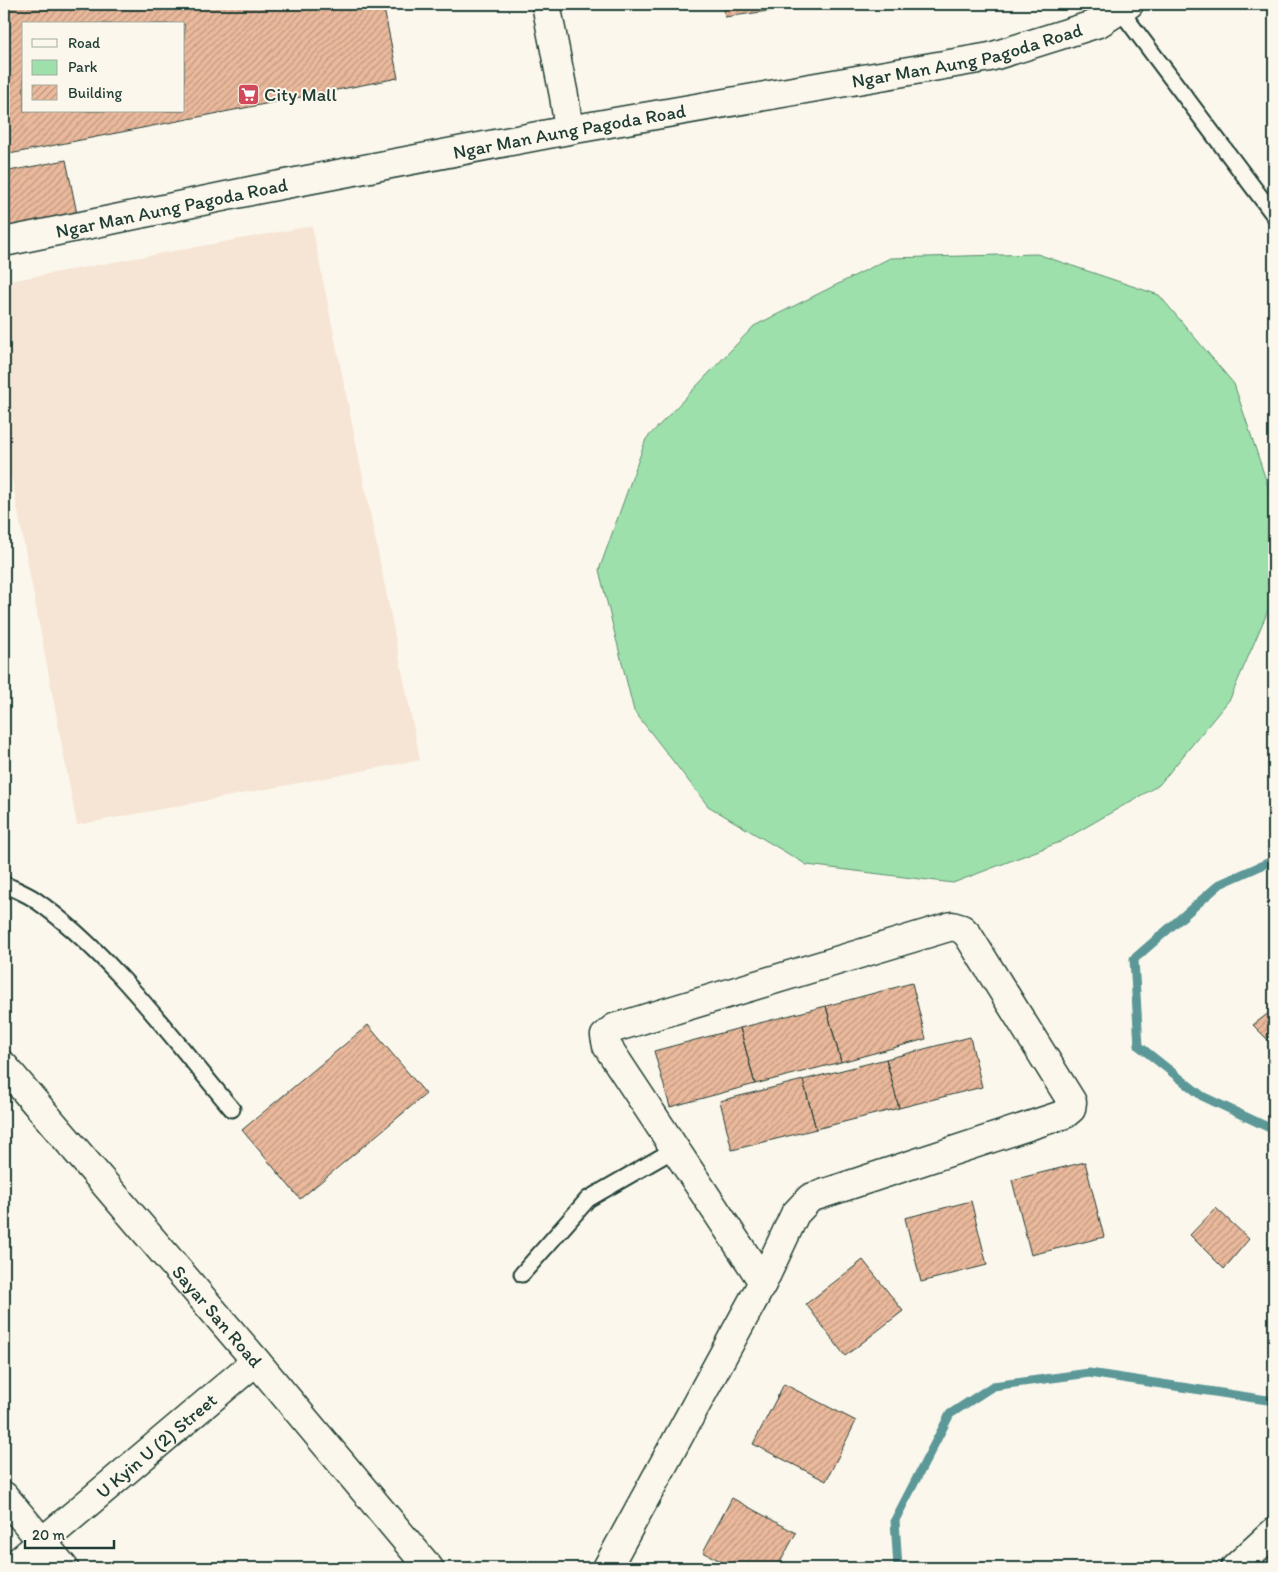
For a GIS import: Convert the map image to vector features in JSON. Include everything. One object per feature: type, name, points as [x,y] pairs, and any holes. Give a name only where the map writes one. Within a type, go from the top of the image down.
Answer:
[{"type":"street","points":[[546,4],[569,130]]},
{"type":"street","name":"Ngar Man Aung Pagoda Road","points":[[4,242],[256,190],[569,130],[990,57],[1099,22],[1124,7]]},
{"type":"street","points":[[607,1568],[763,1282],[794,1214],[810,1198],[1065,1114],[1071,1109],[1072,1102],[968,935],[962,929],[952,926],[614,1028],[605,1036],[607,1046],[763,1282]]},
{"type":"street","name":"Sayar San Road","points":[[4,1066],[256,1361],[429,1568]]},
{"type":"street","name":"U Kyin U (2) Street","points":[[11,1568],[256,1361]]},
{"type":"street","points":[[4,1496],[64,1568]]},
{"type":"street","points":[[1235,1568],[1274,1532]]},
{"type":"lane","points":[[1124,7],[1274,215]]},
{"type":"lane","points":[[4,884],[33,898],[91,944],[232,1109]]},
{"type":"lane","points":[[522,1274],[588,1199],[675,1149]]},
{"type":"shaded area","points":[[312,226],[420,760],[77,825],[4,437],[4,282]]},
{"type":"green space","points":[[1037,254],[1159,295],[1234,384],[1268,486],[1273,599],[1230,699],[1159,785],[1060,842],[953,883],[807,865],[708,806],[634,711],[599,570],[646,439],[754,326],[890,258]]},
{"type":"building","name":"City Mall","points":[[4,4],[383,4],[398,78],[4,155]]},
{"type":"building","points":[[723,4],[782,4],[783,9],[725,17]]},
{"type":"building","points":[[66,160],[77,214],[4,227],[4,172]]},
{"type":"building","points":[[912,983],[926,1039],[841,1062],[826,1006]]},
{"type":"building","points":[[826,1006],[841,1062],[755,1084],[740,1028]]},
{"type":"building","points":[[1274,1009],[1274,1046],[1253,1025]]},
{"type":"building","points":[[368,1025],[426,1094],[300,1199],[242,1130]]},
{"type":"building","points":[[740,1028],[755,1084],[670,1107],[654,1051]]},
{"type":"building","points":[[970,1037],[982,1087],[899,1108],[886,1059]]},
{"type":"building","points":[[886,1059],[899,1108],[816,1129],[803,1080]]},
{"type":"building","points":[[803,1080],[816,1129],[732,1150],[720,1101]]},
{"type":"building","points":[[1085,1162],[1104,1237],[1031,1255],[1012,1180]]},
{"type":"building","points":[[971,1201],[987,1265],[921,1282],[905,1218]]},
{"type":"building","points":[[1216,1208],[1249,1239],[1224,1269],[1190,1235]]},
{"type":"building","points":[[863,1260],[903,1311],[845,1356],[806,1304]]},
{"type":"building","points":[[784,1384],[856,1421],[826,1481],[753,1444]]},
{"type":"building","points":[[732,1498],[796,1533],[777,1568],[734,1568],[703,1552]]},
{"type":"waterway","points":[[1274,860],[1220,884],[1134,959],[1139,1046],[1202,1096],[1274,1130]]},
{"type":"waterway","points":[[898,1568],[895,1520],[950,1414],[993,1386],[1089,1373],[1274,1401]]},
{"type":"place","name":"City Mall","points":[[248,94]]}]
